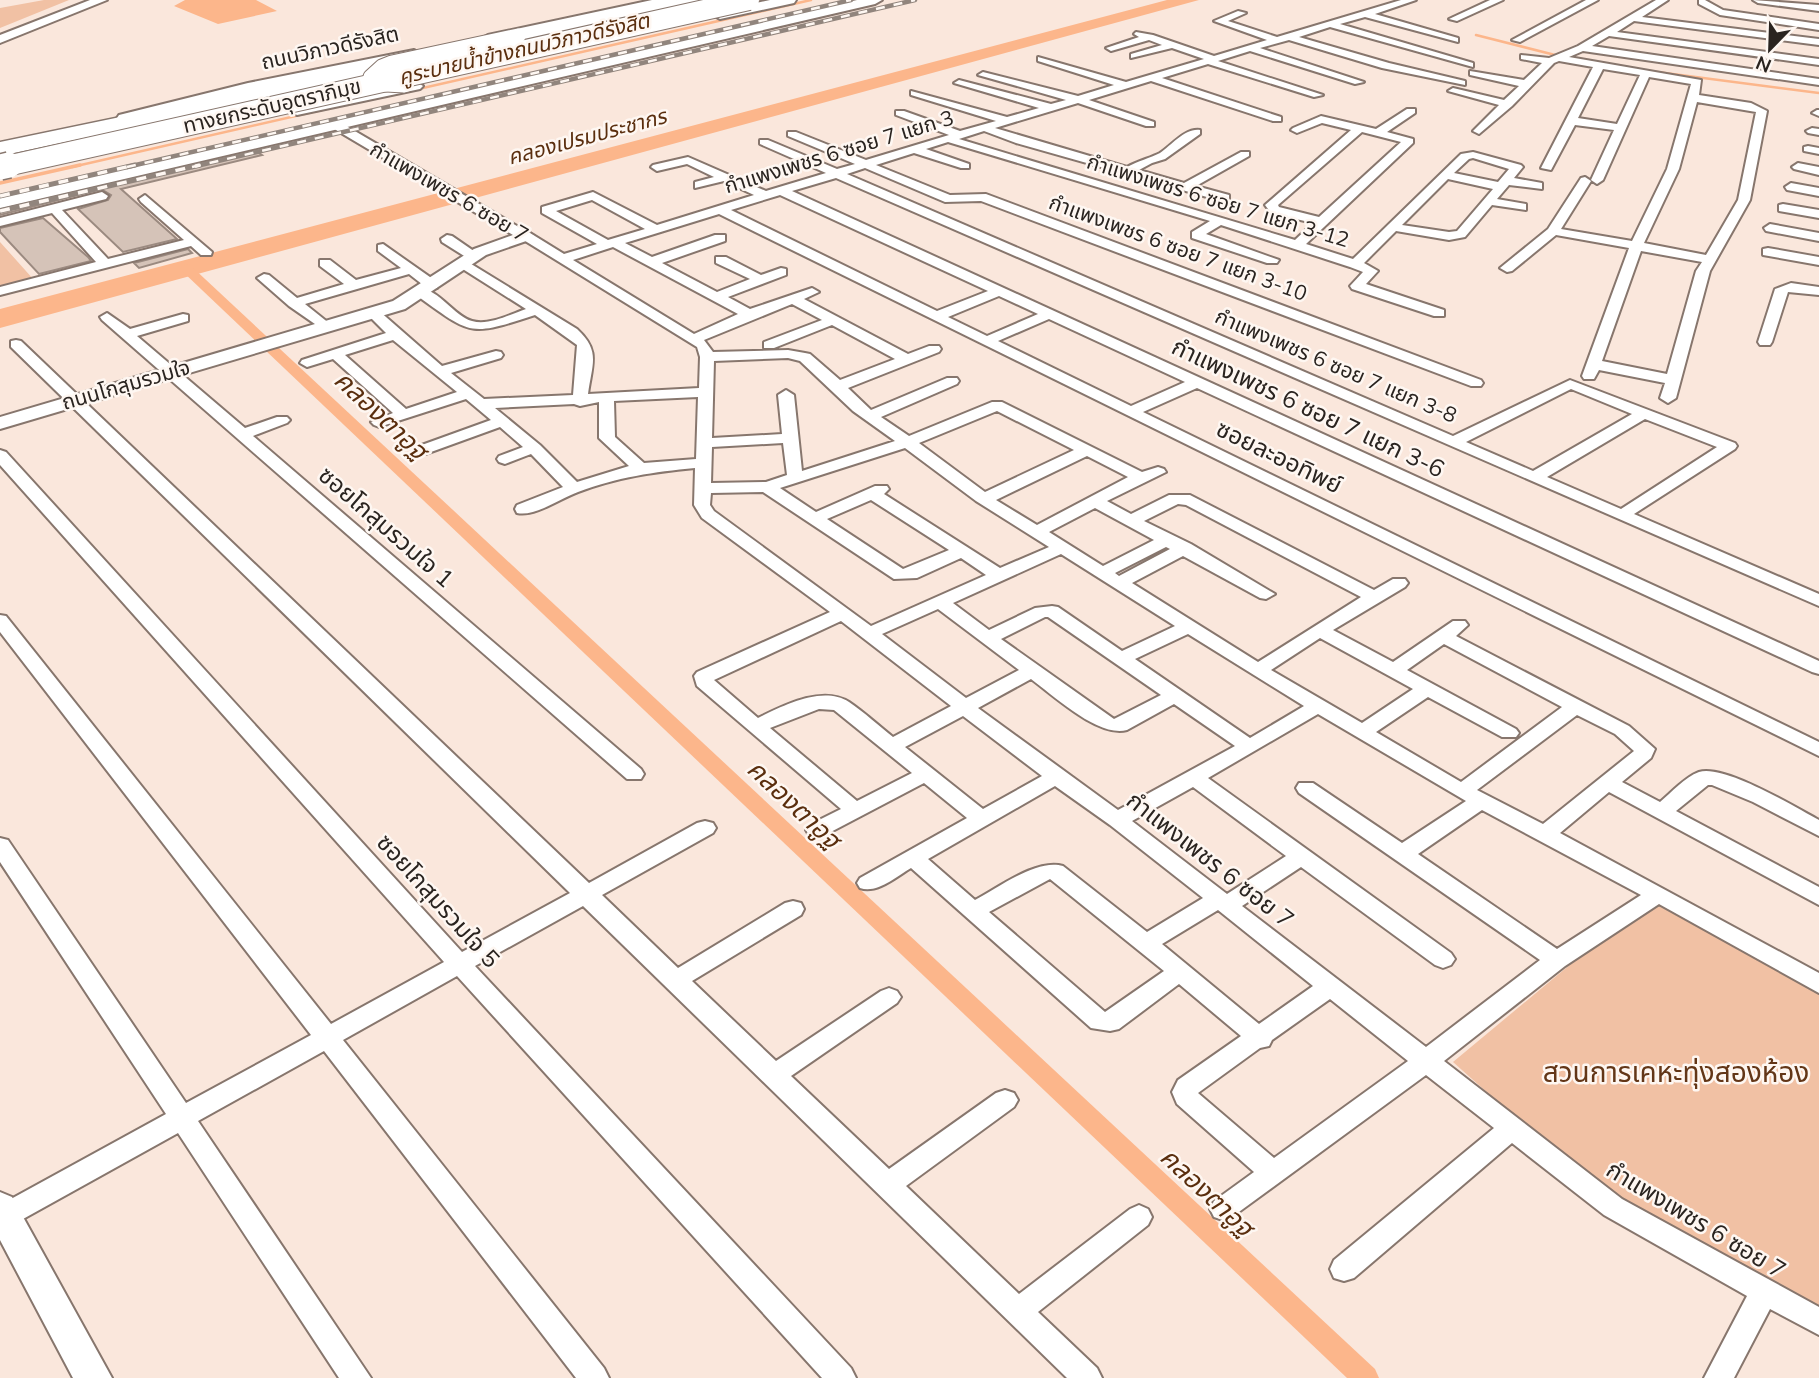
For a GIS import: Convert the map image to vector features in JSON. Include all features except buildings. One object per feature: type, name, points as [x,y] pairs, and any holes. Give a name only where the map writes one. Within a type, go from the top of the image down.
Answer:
[{"type":"highway","points":[[0,149],[702,0]]},
{"type":"highway","name":"ทางยกระดับอุตราภิมุข","points":[[0,159],[122,135],[728,0]]},
{"type":"highway","name":"ทางยกระดับอุตราภิมุข","points":[[0,167],[749,0]]},
{"type":"highway","points":[[485,52],[560,30]]},
{"type":"highway","name":"ทางยกระดับอุตราภิมุข","points":[[0,149],[345,84]]},
{"type":"main road","name":"ถนนวิภาวดีรังสิต","points":[[0,149],[248,88],[671,0]]},
{"type":"main road","points":[[684,0],[392,63],[382,67],[371,77],[386,84],[409,84],[789,0]]},
{"type":"main road","points":[[274,114],[539,60],[789,0]]},
{"type":"main road","points":[[0,203],[875,0]]},
{"type":"main road","points":[[0,177],[142,143]]},
{"type":"street","points":[[0,31],[77,0]]},
{"type":"street","points":[[0,39],[100,0]]},
{"type":"street","name":"กำแพงเพชร 6 ซอย 7 แยก 3","points":[[562,259],[913,149],[1411,0]]},
{"type":"street","points":[[1454,19],[1499,0]]},
{"type":"street","points":[[1517,40],[1593,0]]},
{"type":"street","points":[[1479,131],[1558,58],[1582,48],[1663,0]]},
{"type":"street","points":[[1687,0],[1706,1],[1720,12],[1819,27]]},
{"type":"street","points":[[1758,0],[1819,8]]},
{"type":"street","points":[[1241,13],[1219,21],[1276,40]]},
{"type":"street","points":[[1365,14],[1455,40]]},
{"type":"street","points":[[1631,19],[1819,43]]},
{"type":"street","points":[[1332,25],[1527,84]]},
{"type":"street","points":[[1606,33],[1819,62]]},
{"type":"street","points":[[1111,48],[1144,35],[1256,76],[1318,95]]},
{"type":"street","points":[[1290,37],[1507,104]]},
{"type":"street","points":[[1135,56],[1172,45]]},
{"type":"street","points":[[1249,48],[1359,82]]},
{"type":"street","points":[[1582,48],[1819,82]]},
{"type":"street","points":[[1525,57],[1558,58],[1696,81],[1673,169],[1636,246],[1591,370],[1673,380]]},
{"type":"street","points":[[1042,59],[1127,86]]},
{"type":"street","points":[[1547,169],[1599,66]]},
{"type":"street","points":[[1507,268],[1553,232],[1591,180],[1621,128],[1646,73]]},
{"type":"street","points":[[983,75],[1080,100],[1150,124]]},
{"type":"street","points":[[1240,80],[1256,76]]},
{"type":"street","points":[[1152,78],[1277,119]]},
{"type":"street","points":[[959,83],[1053,108]]},
{"type":"street","points":[[1275,92],[1289,86]]},
{"type":"street","points":[[915,93],[1009,121]]},
{"type":"street","points":[[1668,398],[1709,259],[1744,200],[1762,111],[1751,106],[1693,98]]},
{"type":"street","points":[[1379,132],[1411,111]]},
{"type":"street","name":"กำแพงเพชร 6 ซอย 7 แยก 3-12","points":[[900,113],[954,137],[1355,264],[1371,271],[1357,286],[1439,313]]},
{"type":"street","points":[[1297,130],[1321,119],[1409,141],[1298,244]]},
{"type":"street","points":[[1573,121],[1621,128]]},
{"type":"street","name":"กำแพงเพชร 6 ซอย 7","points":[[336,124],[695,338]]},
{"type":"street","points":[[985,128],[1020,141],[1225,198]]},
{"type":"street","points":[[1323,222],[1275,210],[1271,205],[1360,128]]},
{"type":"street","points":[[1129,171],[1161,157],[1196,132]]},
{"type":"street","name":"กำแพงเพชร 6 ซอย 7 แยก 3-10","points":[[792,134],[949,200],[982,197],[1476,383]]},
{"type":"street","name":"กำแพงเพชร 6 ซอย 7 แยก 3-8","points":[[764,142],[1622,515],[1814,593]]},
{"type":"street","points":[[913,149],[965,166]]},
{"type":"street","points":[[1186,187],[1245,154]]},
{"type":"street","points":[[1355,264],[1463,157],[1470,155],[1516,166],[1517,169],[1491,201],[1458,236],[1393,228]]},
{"type":"street","name":"กำแพงเพชร 6 ซอย 7 แยก 3-6","points":[[657,167],[688,160],[1000,291],[1819,668]]},
{"type":"street","points":[[1798,167],[1819,171]]},
{"type":"street","points":[[1445,175],[1538,187]]},
{"type":"street","points":[[699,185],[726,177]]},
{"type":"street","points":[[0,222],[102,196],[83,183]]},
{"type":"street","points":[[1791,187],[1819,191]]},
{"type":"street","points":[[581,188],[655,229]]},
{"type":"street","points":[[593,196],[546,210],[749,314]]},
{"type":"street","points":[[145,199],[206,252]]},
{"type":"street","points":[[1491,201],[1522,207]]},
{"type":"street","points":[[1783,208],[1819,214]]},
{"type":"street","points":[[55,209],[105,264]]},
{"type":"street","name":"ซอยละออทิพย์","points":[[718,209],[1819,750]]},
{"type":"street","points":[[1220,220],[1196,235],[1272,260]]},
{"type":"street","points":[[526,236],[569,224]]},
{"type":"street","points":[[1770,228],[1819,237]]},
{"type":"street","points":[[1553,232],[1709,259]]},
{"type":"street","name":"ถนนโกสุมรวมใจ","points":[[0,422],[399,305],[468,260],[526,236]]},
{"type":"street","points":[[651,262],[720,238]]},
{"type":"street","points":[[447,239],[468,260],[584,343],[586,349],[580,401]]},
{"type":"street","points":[[0,290],[194,241]]},
{"type":"street","points":[[383,248],[410,269],[426,289],[467,325],[484,326],[536,310]]},
{"type":"street","points":[[1768,252],[1819,261]]},
{"type":"street","points":[[721,260],[761,280]]},
{"type":"street","points":[[325,263],[354,285]]},
{"type":"street","points":[[294,303],[410,269]]},
{"type":"street","points":[[716,297],[781,272]]},
{"type":"street","points":[[264,278],[325,327]]},
{"type":"street","points":[[1765,341],[1782,289],[1791,287],[1819,291]]},
{"type":"street","points":[[937,316],[1000,291]]},
{"type":"street","points":[[812,292],[749,314],[695,338],[703,345],[707,357],[799,355],[812,362],[858,408],[909,442],[984,499],[1258,670],[1472,796],[1658,894],[1819,984]]},
{"type":"street","points":[[793,299],[908,360]]},
{"type":"street","points":[[373,313],[439,372],[534,448],[574,488]]},
{"type":"street","points":[[987,341],[1050,314]]},
{"type":"street","points":[[127,335],[183,318]]},
{"type":"street","points":[[769,345],[834,320]]},
{"type":"street","name":"ซอยโกสุมรวมใจ 1","points":[[104,322],[127,335],[634,774]]},
{"type":"street","points":[[307,363],[396,334]]},
{"type":"street","points":[[16,344],[72,401],[1087,1378]]},
{"type":"street","points":[[838,386],[934,349]]},
{"type":"street","points":[[335,354],[403,414]]},
{"type":"street","points":[[439,372],[496,355]]},
{"type":"street","name":"กำแพงเพชร 6 ซอย 7","points":[[707,357],[702,505],[708,514],[870,633],[1056,777],[1117,820],[1613,1207],[1819,1322]]},
{"type":"street","points":[[870,416],[952,381]]},
{"type":"street","points":[[1129,412],[1197,382]]},
{"type":"street","points":[[1456,441],[1567,384],[1581,386],[1728,446],[1622,515]]},
{"type":"street","points":[[481,404],[580,401],[706,392]]},
{"type":"street","points":[[379,422],[467,394]]},
{"type":"street","points":[[786,395],[795,477]]},
{"type":"street","points":[[606,399],[607,438],[640,468]]},
{"type":"street","points":[[703,488],[767,487],[909,442],[997,405],[1140,477]]},
{"type":"street","points":[[1536,476],[1646,412]]},
{"type":"street","points":[[241,435],[282,420]]},
{"type":"street","points":[[425,449],[502,421]]},
{"type":"street","points":[[704,443],[791,439]]},
{"type":"street","points":[[505,459],[534,448]]},
{"type":"street","points":[[984,499],[1087,450]]},
{"type":"street","name":"ซอยโกสุมรวมใจ 5","points":[[0,456],[459,964],[841,1378]]},
{"type":"street","points":[[523,509],[574,488],[640,468],[704,463]]},
{"type":"street","points":[[1039,531],[1140,477],[1158,472]]},
{"type":"street","points":[[767,487],[900,575],[911,574],[962,551]]},
{"type":"street","points":[[815,518],[877,491],[1000,576]]},
{"type":"street","points":[[1132,520],[1175,499],[1190,500],[1374,597]]},
{"type":"street","points":[[1095,501],[1266,594]]},
{"type":"street","points":[[1112,577],[1168,539]]},
{"type":"street","points":[[870,633],[1063,547]]},
{"type":"street","points":[[1112,577],[1185,548]]},
{"type":"street","points":[[1258,670],[1399,583]]},
{"type":"street","points":[[940,602],[1108,725],[1120,726],[1174,696]]},
{"type":"street","points":[[989,637],[1041,612],[1052,611],[1250,747]]},
{"type":"street","points":[[842,613],[704,676],[704,682],[855,810]]},
{"type":"street","points":[[0,620],[594,1378]]},
{"type":"street","points":[[1122,658],[1190,626]]},
{"type":"street","points":[[1395,670],[1451,630],[1576,706],[1622,730],[1645,749],[1644,753],[1544,835]]},
{"type":"street","points":[[1321,631],[1509,733]]},
{"type":"street","points":[[892,746],[1032,671]]},
{"type":"street","points":[[1362,732],[1428,688]]},
{"type":"street","points":[[757,726],[813,703],[828,701],[840,705],[981,818]]},
{"type":"street","points":[[1117,820],[1250,747],[1318,706]]},
{"type":"street","points":[[1402,854],[1576,706]]},
{"type":"street","points":[[817,830],[926,774]]},
{"type":"street","points":[[868,883],[1056,777]]},
{"type":"street","points":[[1193,777],[1443,959]]},
{"type":"street","points":[[1662,811],[1703,778],[1709,777],[1734,785],[1819,829]]},
{"type":"street","points":[[1608,783],[1819,897]]},
{"type":"street","points":[[1306,788],[1557,960]]},
{"type":"street","points":[[93,1378],[2,1211],[182,1117],[705,828]]},
{"type":"street","points":[[0,845],[356,1378]]},
{"type":"street","points":[[1146,943],[1302,856]]},
{"type":"street","points":[[912,857],[1051,981],[1105,1023],[1179,972]]},
{"type":"street","points":[[973,911],[1047,871],[1055,871],[1260,1039]]},
{"type":"street","points":[[1223,1209],[1426,1061],[1557,960],[1658,894]]},
{"type":"street","points":[[674,981],[793,909]]},
{"type":"street","points":[[1272,1172],[1186,1097],[1185,1092],[1187,1087],[1260,1039],[1329,987]]},
{"type":"street","points":[[773,1076],[888,998]]},
{"type":"street","points":[[887,1186],[1006,1100]]},
{"type":"street","points":[[1344,1269],[1512,1128]]},
{"type":"street","points":[[1017,1312],[1139,1217]]},
{"type":"street","points":[[1719,1378],[1765,1291]]},
{"type":"green space","points":[[44,0],[69,0],[0,28],[0,8]]},
{"type":"green space","points":[[0,242],[34,280],[0,289]]},
{"type":"green space","name":"สวนการเคหะทุ่งสองห้อง","points":[[1650,898],[1819,987],[1819,1311],[1613,1205],[1453,1062]]},
{"type":"shaded area","points":[[185,0],[256,0],[277,11],[218,24],[174,6]]},
{"type":"shaded area","points":[[1167,0],[1199,0],[0,328],[0,309]]},
{"type":"waterway","name":"คูระบายน้ำข้างถนนวิภาวดีรังสิต","points":[[414,90],[811,0]]},
{"type":"waterway","points":[[1476,35],[1563,57]]},
{"type":"waterway","points":[[1642,70],[1819,93]]},
{"type":"waterway","name":"คูระบายน้ำข้างถนนวิภาวดีรังสิต","points":[[367,100],[402,93]]},
{"type":"waterway","name":"คูระบายน้ำข้างถนนวิภาวดีรังสิต","points":[[72,167],[335,107]]},
{"type":"waterway","name":"คูระบายน้ำข้างถนนวิภาวดีรังสิต","points":[[0,183],[80,165]]},
{"type":"waterway","name":"คลองตาอูฐ","points":[[186,268],[1366,1378]]},
{"type":"railway","points":[[127,167],[851,0]]},
{"type":"railway","points":[[192,167],[915,0]]},
{"type":"railway","points":[[0,196],[135,165]]},
{"type":"railway","points":[[0,211],[200,165]]},
{"type":"water label","name":"คลองเปรมประชากร","points":[[587,137]]}]
